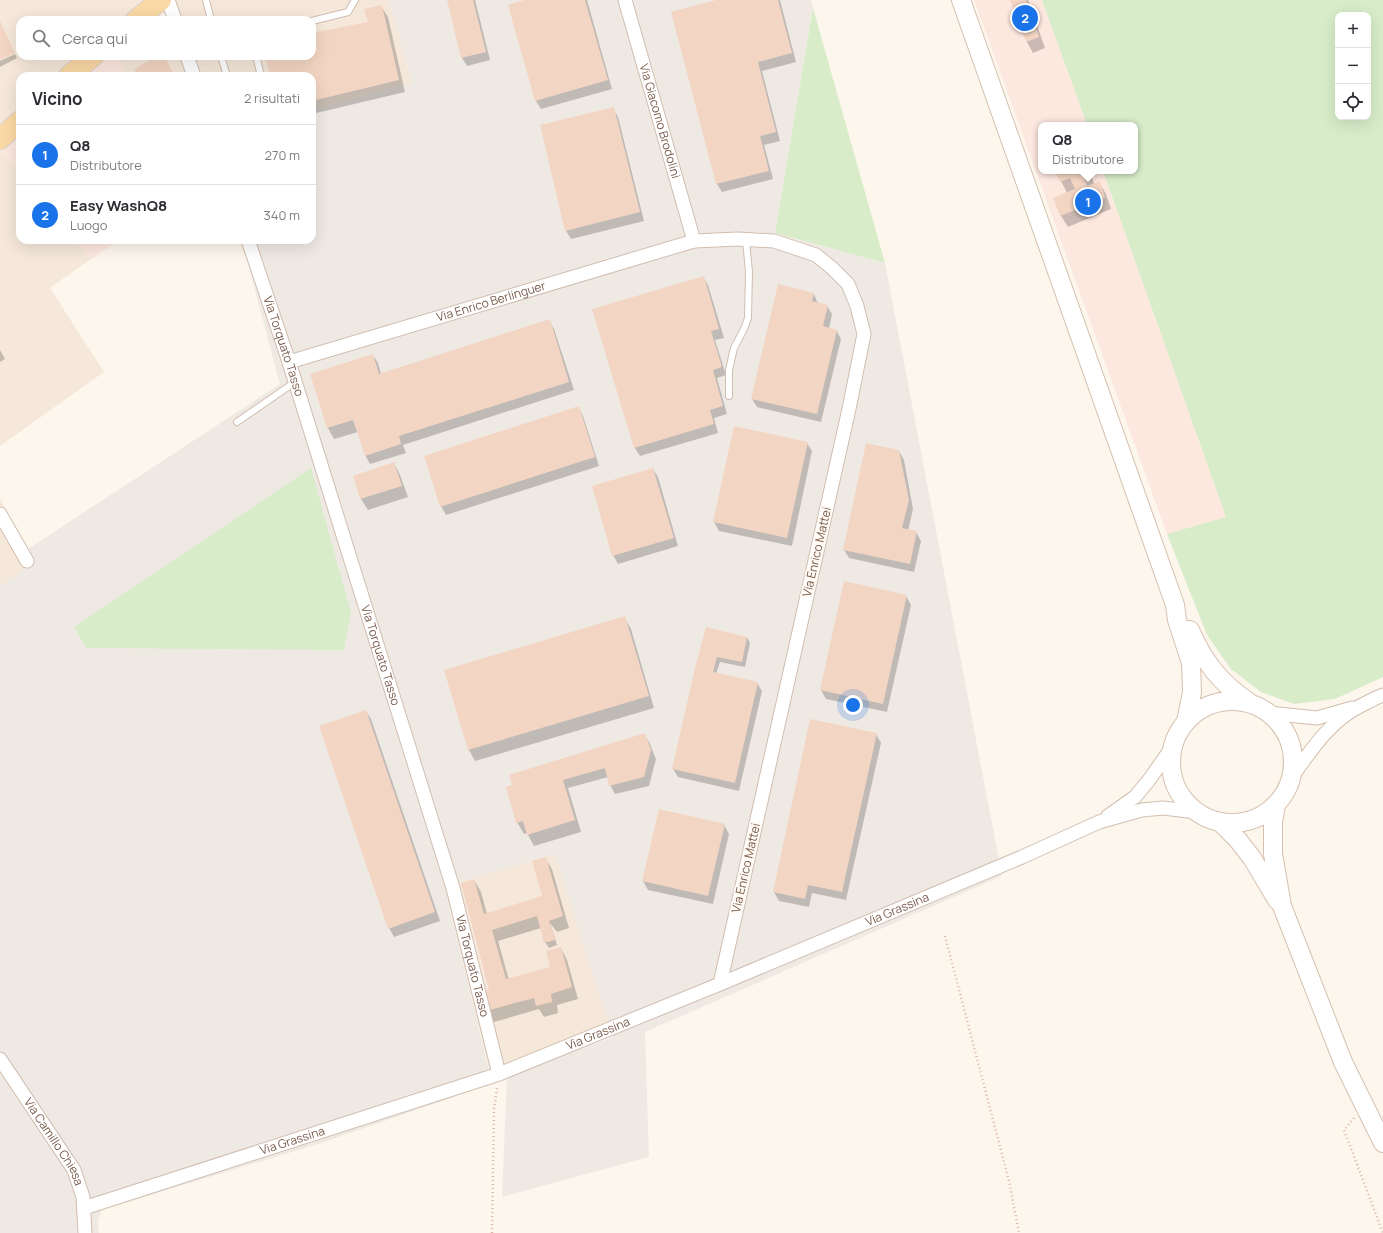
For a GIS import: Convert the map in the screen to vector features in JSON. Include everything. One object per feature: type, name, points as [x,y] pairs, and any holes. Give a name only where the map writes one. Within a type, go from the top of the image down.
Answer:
[{"type":"main road","points":[[141,16],[161,0]]},
{"type":"main road","points":[[961,0],[1176,605],[1210,667],[1234,692],[1251,704],[1269,713],[1282,726],[1290,741],[1294,764],[1292,777],[1283,796],[1276,805],[1261,816],[1241,823],[1220,822],[1208,819],[1197,812],[1182,798],[1176,786],[1172,773],[1171,759],[1173,746],[1186,722],[1200,710],[1220,702],[1232,701],[1251,704]]},
{"type":"main road","points":[[74,72],[87,60]]},
{"type":"main road","points":[[0,139],[16,124]]},
{"type":"main road","points":[[1176,605],[1177,620],[1191,663],[1192,692],[1186,722]]},
{"type":"main road","points":[[1276,805],[1273,822],[1273,854],[1282,906],[1343,1062],[1383,1143]]},
{"type":"main road","points":[[1220,822],[1238,840],[1252,858],[1274,897],[1282,906]]},
{"type":"street","points":[[168,0],[174,16]]},
{"type":"street","name":"Via Giacomo Brodolini","points":[[625,0],[694,241]]},
{"type":"street","points":[[188,60],[193,72]]},
{"type":"street","name":"Via Enrico Mattei","points":[[694,241],[774,241],[816,255],[848,284],[857,306],[864,334],[849,409],[720,984]]},
{"type":"street","name":"Via Enrico Berlinguer","points":[[289,362],[694,241]]},
{"type":"street","name":"Via Torquato Tasso","points":[[249,244],[289,362],[453,888],[499,1074]]},
{"type":"street","points":[[0,514],[27,561]]},
{"type":"street","points":[[1269,713],[1317,718],[1359,706],[1383,695]]},
{"type":"street","points":[[1292,777],[1312,748],[1332,727],[1359,706]]},
{"type":"street","name":"Via Grassina","points":[[1099,822],[1135,797],[1173,746]]},
{"type":"street","name":"Via Grassina","points":[[84,1208],[499,1074],[720,984],[1022,857],[1099,822],[1142,810],[1163,808],[1197,812]]},
{"type":"street","name":"Via Camillo Chiesa","points":[[0,1059],[74,1170],[83,1197],[85,1233]]},
{"type":"lane","points":[[206,0],[210,16]]},
{"type":"lane","points":[[316,21],[348,12],[355,0]]},
{"type":"lane","points":[[222,60],[226,72]]},
{"type":"lane","points":[[257,60],[260,72]]},
{"type":"lane","points":[[729,396],[728,370],[734,348],[748,318],[749,272],[746,240]]},
{"type":"lane","points":[[237,422],[295,382]]},
{"type":"path","points":[[945,936],[1009,1181],[1019,1233]]},
{"type":"path","points":[[492,1233],[494,1109],[499,1074]]},
{"type":"path","points":[[1364,1105],[1344,1130],[1383,1233]]},
{"type":"shaded area","points":[[0,0],[152,0],[133,16],[16,16],[16,60],[80,60],[67,72],[16,72],[16,117],[0,132]]},
{"type":"shaded area","points":[[172,0],[201,0],[206,2],[213,0],[389,0],[412,83],[316,109],[316,72],[199,72],[195,60],[316,60],[316,16],[178,16]]},
{"type":"shaded area","points":[[389,0],[811,0],[813,8],[775,233],[885,263],[1002,876],[645,1032],[649,1157],[502,1197],[507,1076],[613,1037],[555,855],[550,855],[454,884],[446,893],[492,1082],[454,1097],[318,1144],[101,1210],[98,1222],[99,1233],[0,1233],[0,586],[35,562],[28,549],[280,384],[244,249],[251,244],[316,244],[316,109],[412,83]]},
{"type":"shaded area","points":[[974,0],[1042,0],[1086,122],[1038,122],[1038,174],[1104,174],[1226,517],[1167,534]]},
{"type":"shaded area","points":[[99,60],[119,60],[126,72],[86,72]]},
{"type":"shaded area","points":[[119,60],[181,60],[185,72],[126,72]]},
{"type":"shaded area","points":[[16,133],[16,168],[0,148]]},
{"type":"shaded area","points":[[0,148],[16,168],[16,244],[78,244],[91,259],[50,288],[104,372],[0,446]]},
{"type":"shaded area","points":[[78,244],[113,244],[91,259]]},
{"type":"shaded area","points":[[0,499],[35,562],[0,586]]},
{"type":"shaded area","points":[[550,855],[555,855],[610,1025],[490,1072],[446,893],[453,884]]},
{"type":"green space","points":[[1042,0],[1383,0],[1383,677],[1335,699],[1294,704],[1261,692],[1231,669],[1207,635],[1167,534],[1226,517],[1104,174],[1138,174],[1138,122],[1086,122]]},
{"type":"green space","points":[[813,8],[885,263],[775,233]]},
{"type":"green space","points":[[311,468],[351,613],[344,650],[86,648],[74,627]]},
{"type":"building","points":[[447,0],[473,0],[486,52],[461,58]]},
{"type":"building","points":[[524,0],[585,0],[608,80],[535,101],[508,5]]},
{"type":"building","points":[[716,0],[778,0],[792,53],[758,62],[776,132],[760,136],[769,171],[716,184],[671,12]]},
{"type":"building","points":[[1010,0],[1026,0],[1039,37],[1026,42]]},
{"type":"building","points":[[382,5],[399,80],[316,100],[316,72],[269,72],[266,60],[316,60],[316,32],[368,22],[364,9]]},
{"type":"building","points":[[0,21],[15,53],[0,60]]},
{"type":"building","points":[[151,60],[166,60],[173,72],[136,72],[134,69]]},
{"type":"building","points":[[614,107],[640,212],[565,231],[540,125]]},
{"type":"building","points":[[1056,174],[1082,174],[1087,186],[1100,181],[1105,198],[1060,216],[1053,198],[1075,189],[1070,178],[1060,182]]},
{"type":"building","points":[[704,276],[719,329],[711,331],[722,367],[713,370],[723,406],[710,410],[714,424],[634,448],[592,309]]},
{"type":"building","points":[[778,284],[814,293],[812,301],[828,305],[823,326],[837,330],[817,414],[751,399]]},
{"type":"building","points":[[550,319],[569,382],[399,436],[401,444],[365,456],[353,420],[327,428],[310,374],[373,354],[379,374]]},
{"type":"building","points":[[579,406],[595,457],[440,507],[424,456]]},
{"type":"building","points":[[734,426],[808,442],[787,538],[713,522]]},
{"type":"building","points":[[866,443],[899,450],[909,500],[902,528],[917,531],[910,564],[843,550]]},
{"type":"building","points":[[394,462],[402,486],[360,499],[353,476]]},
{"type":"building","points":[[653,468],[674,538],[612,556],[592,486]]},
{"type":"building","points":[[844,581],[907,595],[883,704],[820,690]]},
{"type":"building","points":[[625,616],[649,696],[468,750],[444,670]]},
{"type":"building","points":[[706,627],[747,637],[742,662],[717,657],[713,672],[758,682],[735,783],[672,769]]},
{"type":"building","points":[[366,710],[435,912],[388,929],[319,726]]},
{"type":"building","points":[[810,719],[877,733],[842,892],[808,885],[805,899],[773,892]]},
{"type":"building","points":[[645,733],[651,750],[644,777],[609,786],[605,768],[563,780],[575,820],[527,835],[523,821],[516,823],[506,787],[512,785],[509,775]]},
{"type":"building","points":[[659,809],[725,824],[708,896],[642,881]]},
{"type":"building","points":[[546,857],[563,916],[549,921],[555,940],[544,943],[537,916],[492,930],[506,979],[550,967],[546,951],[561,947],[572,987],[551,994],[552,1002],[536,1006],[534,998],[486,1011],[482,992],[489,990],[461,883],[474,879],[484,914],[542,896],[532,861]]},
{"type":"place","name":"Easy WashQ8","points":[[1025,18]]},
{"type":"place","name":"Q8","points":[[1088,202]]}]
